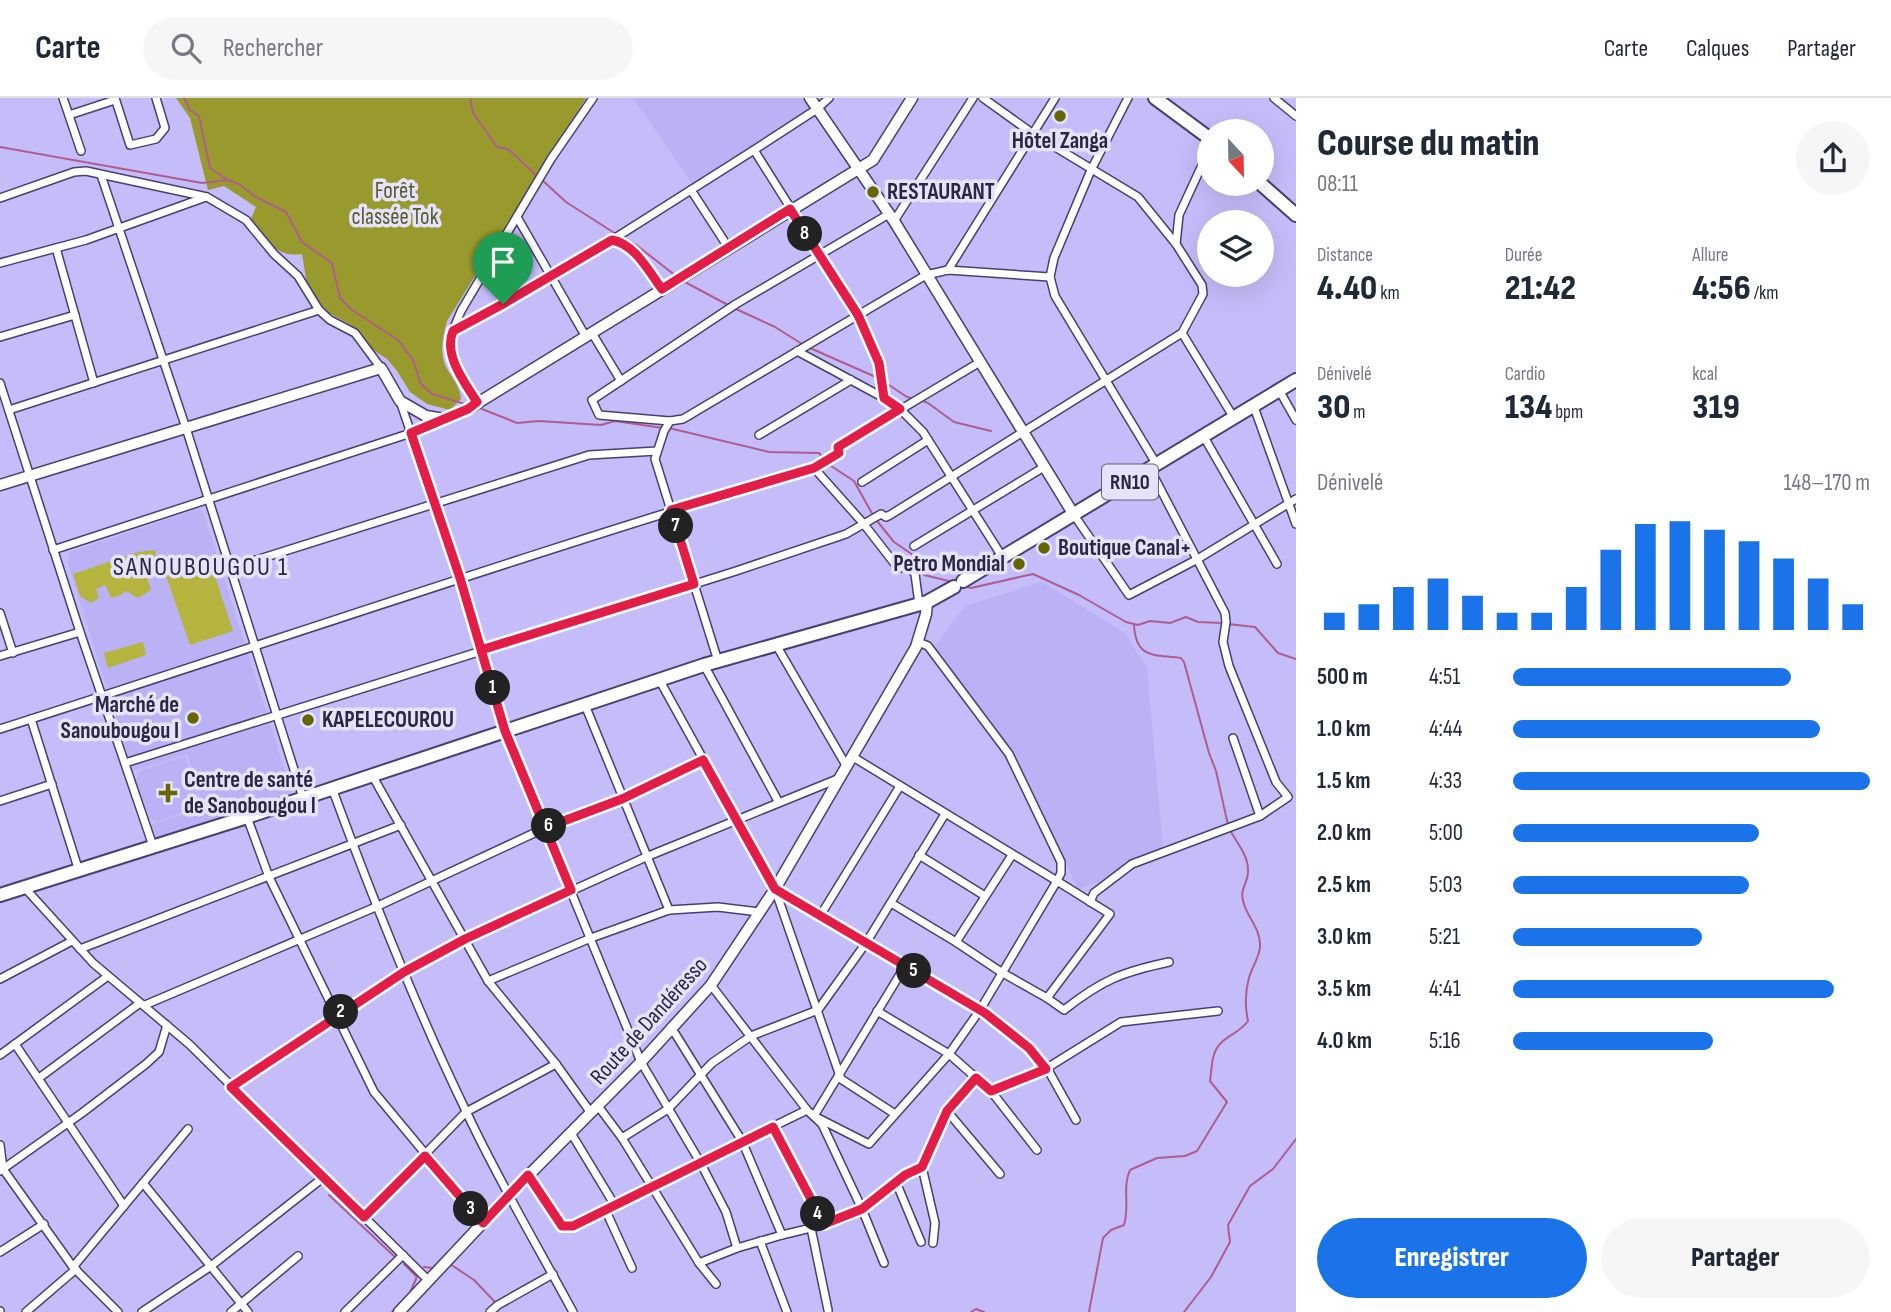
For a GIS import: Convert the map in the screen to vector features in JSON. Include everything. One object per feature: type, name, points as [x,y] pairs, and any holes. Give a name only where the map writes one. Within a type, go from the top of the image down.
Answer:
[{"type":"highway","points":[[1155,98],[1197,129]]},
{"type":"highway","points":[[1274,196],[1296,215]]},
{"type":"highway","name":"RN10","points":[[0,895],[78,868],[247,817],[704,665],[923,603],[1154,468],[1296,380]]},
{"type":"street","points":[[63,98],[81,151]]},
{"type":"street","points":[[69,115],[115,99],[130,145],[156,139],[165,128],[156,98]]},
{"type":"street","points":[[474,405],[457,371],[449,340],[461,311],[551,159],[593,98]]},
{"type":"street","points":[[810,98],[891,218],[1074,515],[1129,595],[1196,560],[1292,501]]},
{"type":"street","points":[[453,331],[612,240],[817,109],[829,98]]},
{"type":"street","points":[[53,551],[411,433],[474,405],[873,160],[912,98]]},
{"type":"street","points":[[974,98],[891,218],[817,254],[736,304],[592,400],[599,415],[667,425],[683,419],[926,275],[948,270],[1050,278]]},
{"type":"street","points":[[125,762],[846,534],[881,514],[886,517],[890,515],[1182,333],[1203,294],[1202,285],[1176,244],[1138,197],[1032,133],[983,98]]},
{"type":"street","points":[[948,270],[1055,98]]},
{"type":"street","points":[[1090,902],[1094,893],[1132,864],[1260,816],[1288,797],[1276,782],[1228,666],[1223,642],[1225,613],[1196,560],[1154,468],[1055,296],[1050,278],[1054,258],[1091,170],[1128,98]]},
{"type":"street","points":[[1274,98],[1296,116]]},
{"type":"street","points":[[754,150],[817,254],[858,315],[879,363],[884,398]]},
{"type":"street","points":[[0,198],[74,172],[86,171],[207,197],[246,220],[274,254],[298,276],[319,310],[330,320],[355,333],[381,368],[400,401],[436,504],[505,731],[641,1062],[726,1212],[737,1248]]},
{"type":"street","points":[[101,175],[186,428],[303,798]]},
{"type":"street","points":[[1176,244],[1179,215],[1197,176]]},
{"type":"street","points":[[691,190],[729,247]]},
{"type":"street","points":[[0,263],[119,229],[207,197]]},
{"type":"street","points":[[517,217],[589,335],[621,381]]},
{"type":"street","points":[[612,240],[632,250],[662,289]]},
{"type":"street","points":[[56,248],[94,383]]},
{"type":"street","points":[[9,410],[319,310]]},
{"type":"street","points":[[0,337],[75,315]]},
{"type":"street","points":[[1182,333],[1234,418]]},
{"type":"street","points":[[797,351],[900,409],[928,440],[1003,558]]},
{"type":"street","points":[[0,729],[671,510],[814,468],[839,453],[838,447],[980,362]]},
{"type":"street","points":[[0,485],[381,368]]},
{"type":"street","points":[[759,435],[851,380]]},
{"type":"street","points":[[0,383],[53,551],[153,846]]},
{"type":"street","points":[[1279,390],[1296,419]]},
{"type":"street","points":[[400,401],[426,416],[444,419]]},
{"type":"street","points":[[1254,407],[1292,501],[1296,524]]},
{"type":"street","points":[[667,425],[655,459],[718,662]]},
{"type":"street","points":[[1204,437],[1277,564]]},
{"type":"street","points":[[862,482],[928,440]]},
{"type":"street","points":[[231,568],[589,455],[657,451]]},
{"type":"street","points":[[914,546],[1044,467]]},
{"type":"street","points":[[814,468],[867,522],[898,568],[909,567],[915,574],[923,603]]},
{"type":"street","name":"Route de Dandéresso","points":[[399,1312],[528,1175],[641,1062],[711,985],[775,889],[918,642],[926,614],[923,603]]},
{"type":"street","points":[[0,613],[13,653]]},
{"type":"street","points":[[0,656],[80,632]]},
{"type":"street","points":[[814,1116],[869,1144],[949,1054],[980,1010],[1061,873],[1061,862],[1009,754],[928,646],[918,642]]},
{"type":"street","points":[[775,643],[847,767]]},
{"type":"street","points":[[704,665],[779,801]]},
{"type":"street","points":[[660,681],[775,889],[841,1079],[895,1114]]},
{"type":"street","points":[[585,705],[669,910]]},
{"type":"street","points":[[31,719],[78,868]]},
{"type":"street","points":[[1233,738],[1260,816]]},
{"type":"street","points":[[853,757],[1110,914],[1047,998]]},
{"type":"street","points":[[39,1078],[143,1004],[378,906],[545,828],[622,799],[703,760]]},
{"type":"street","points":[[372,774],[488,981],[556,1064],[622,1138],[699,1263],[716,1284]]},
{"type":"street","points":[[231,1087],[404,972],[465,939],[646,857],[841,777]]},
{"type":"street","points":[[0,802],[52,784]]},
{"type":"street","points":[[820,916],[900,786]]},
{"type":"street","points":[[332,788],[404,972],[466,1112],[573,1312]]},
{"type":"street","points":[[622,1138],[668,1109],[712,1063],[751,1036],[818,1010],[866,943],[945,814]]},
{"type":"street","points":[[247,817],[269,877],[374,1092],[483,1223]]},
{"type":"street","points":[[80,949],[401,825]]},
{"type":"street","points":[[919,855],[985,896]]},
{"type":"street","points":[[956,942],[1012,855]]},
{"type":"street","points":[[24,887],[80,949],[167,1025],[428,1280]]},
{"type":"street","points":[[775,889],[980,1010],[1029,1048],[1046,1069],[1076,1121]]},
{"type":"street","points":[[891,902],[1064,1010],[1091,989],[1127,971],[1169,962]]},
{"type":"street","points":[[488,981],[669,910],[718,907],[759,912]]},
{"type":"street","points":[[0,979],[72,941]]},
{"type":"street","points":[[814,1116],[905,966]]},
{"type":"street","points":[[0,1055],[108,976]]},
{"type":"street","points":[[711,985],[807,1110],[822,1124],[884,1263]]},
{"type":"street","points":[[877,1011],[949,1054],[991,1091],[1037,1150]]},
{"type":"street","points":[[991,1091],[1046,1069],[1121,1022],[1218,1011]]},
{"type":"street","points":[[2,1170],[146,1064],[159,1052],[167,1025]]},
{"type":"street","points":[[671,1027],[742,1142],[782,1235]]},
{"type":"street","points":[[15,1044],[124,1206]]},
{"type":"street","points":[[364,1217],[466,1112],[556,1064]]},
{"type":"street","points":[[699,1263],[737,1248],[824,1224],[862,1209],[896,1182],[922,1167],[947,1111],[976,1078]]},
{"type":"street","points":[[528,1175],[562,1226],[573,1226],[807,1110]]},
{"type":"street","points":[[947,1111],[1000,1174]]},
{"type":"street","points":[[773,1127],[824,1224]]},
{"type":"street","points":[[26,1312],[74,1268],[188,1129]]},
{"type":"street","points":[[571,1133],[614,1205]]},
{"type":"street","points":[[0,1145],[2,1170],[74,1268],[118,1312]]},
{"type":"street","points":[[922,1167],[935,1223],[933,1243]]},
{"type":"street","points":[[142,1312],[211,1266],[324,1177]]},
{"type":"street","points":[[896,1182],[921,1242]]},
{"type":"street","points":[[143,1183],[248,1312]]},
{"type":"street","points":[[605,1209],[632,1268]]},
{"type":"street","points":[[0,1252],[44,1224]]},
{"type":"street","points":[[811,1228],[828,1310]]},
{"type":"street","points":[[760,1241],[787,1312]]},
{"type":"street","points":[[345,1312],[403,1255]]},
{"type":"street","points":[[231,1312],[298,1256]]},
{"type":"street","points":[[490,1312],[552,1273]]},
{"type":"shaded area","points":[[633,98],[828,98],[693,185]]},
{"type":"shaded area","points":[[198,509],[203,511],[292,794],[155,840],[150,825],[203,808],[187,754],[133,771],[67,561],[70,552]]},
{"type":"shaded area","points":[[155,550],[158,572],[152,574],[147,564],[137,569],[138,578],[147,578],[151,590],[138,598],[126,591],[111,598],[105,585],[96,589],[99,598],[91,603],[80,596],[73,574],[138,552]]},
{"type":"shaded area","points":[[209,558],[233,631],[190,645],[165,573]]},
{"type":"shaded area","points":[[1042,582],[1125,633],[1147,668],[1163,847],[1126,862],[1107,878],[1078,890],[1011,750],[934,647],[965,606]]},
{"type":"shaded area","points":[[143,642],[146,655],[108,668],[104,653]]},
{"type":"shaded area","name":"Centre de santé de Sanobougou I","points":[[185,756],[200,806],[156,822],[149,818],[136,780],[140,771]]},
{"type":"green space","name":"Forêt classée Tok","points":[[176,98],[586,98],[447,321],[442,350],[446,367],[461,399],[450,410],[427,404],[410,392],[387,359],[373,350],[351,325],[327,312],[307,285],[302,254],[278,250],[250,221],[256,207],[224,186],[208,190],[190,118]]},
{"type":"waterway","points":[[184,98],[190,110],[199,116],[210,168],[286,212],[302,242],[332,263],[340,298],[352,310],[398,340],[413,360],[421,384],[432,394],[468,405]]},
{"type":"waterway","points":[[470,98],[473,113],[497,147],[508,149],[537,176]]},
{"type":"waterway","points":[[0,147],[202,183],[227,180]]},
{"type":"waterway","points":[[541,179],[566,202],[616,234]]},
{"type":"waterway","points":[[621,236],[676,276]]},
{"type":"waterway","points":[[683,281],[728,305]]},
{"type":"waterway","points":[[736,309],[775,327],[802,344]]},
{"type":"waterway","points":[[810,348],[878,378]]},
{"type":"waterway","points":[[883,381],[914,399]]},
{"type":"waterway","points":[[920,400],[954,422],[991,431]]},
{"type":"waterway","points":[[477,407],[517,423],[539,421],[601,425],[615,421],[663,428]]},
{"type":"waterway","points":[[669,428],[769,452],[819,453],[825,460]]},
{"type":"waterway","points":[[828,464],[854,481],[874,517]]},
{"type":"waterway","points":[[877,521],[894,542],[913,555],[924,575],[953,582]]},
{"type":"waterway","points":[[965,586],[971,588],[1033,574],[1079,595],[1126,622],[1138,625],[1150,621],[1170,623],[1186,617],[1198,622],[1223,623]]},
{"type":"waterway","points":[[1228,624],[1255,627],[1278,653],[1296,659]]},
{"type":"waterway","points":[[1134,625],[1143,650],[1155,655],[1181,658],[1184,662],[1216,771],[1228,825]]},
{"type":"waterway","points":[[1089,1312],[1103,1238],[1111,1230],[1124,1225],[1130,1170],[1157,1158],[1185,1156],[1197,1151],[1227,1102],[1210,1081],[1212,1061],[1221,1043],[1248,1021],[1247,989],[1260,947],[1257,931],[1242,895],[1248,865],[1230,830]]},
{"type":"waterway","points":[[1184,1312],[1211,1277],[1230,1242],[1228,1225],[1250,1186],[1273,1169],[1296,1139]]},
{"type":"waterway","points":[[514,1198],[527,1183]]},
{"type":"waterway","points":[[329,1195],[395,1257]]},
{"type":"waterway","points":[[450,1265],[507,1204]]},
{"type":"waterway","points":[[424,1267],[433,1268],[443,1258]]},
{"type":"waterway","points":[[404,1264],[416,1276]]},
{"type":"waterway","points":[[450,1264],[474,1280],[496,1303]]},
{"type":"waterway","points":[[392,1312],[410,1293],[418,1274]]},
{"type":"waterway","points":[[971,1312],[976,1309],[984,1312]]},
{"type":"place","name":"Hôtel Zanga","points":[[1060,116]]},
{"type":"place","name":"RESTAURANT","points":[[873,192]]},
{"type":"place","name":"Boutique Canal+","points":[[1044,548]]},
{"type":"place","name":"Petro Mondial","points":[[1019,564]]},
{"type":"place","name":"Marché de Sanoubougou I","points":[[193,718]]},
{"type":"place","name":"KAPELECOUROU","points":[[308,720]]},
{"type":"place","name":"Centre de santé de Sanobougou I","points":[[168,793]]},
{"type":"district","name":"SANOUBOUGOU 1","points":[[201,567]]},
{"type":"route","points":[[503,304],[453,331],[449,340],[457,371],[477,402],[468,409],[411,433],[460,578],[481,650],[505,731],[545,828],[571,890],[465,939],[404,972],[231,1087],[364,1217],[425,1156],[483,1223],[528,1175],[562,1226],[573,1226],[773,1127],[824,1224],[862,1209],[905,1175],[922,1167],[947,1111],[976,1078],[991,1091],[1046,1069],[1029,1048],[985,1013],[775,889],[703,760],[622,799],[545,828],[505,731],[481,650],[694,584],[671,510],[814,468],[839,453],[838,447],[900,409],[884,398],[879,363],[858,315],[790,209],[662,289],[632,250],[612,240],[503,304]]}]
